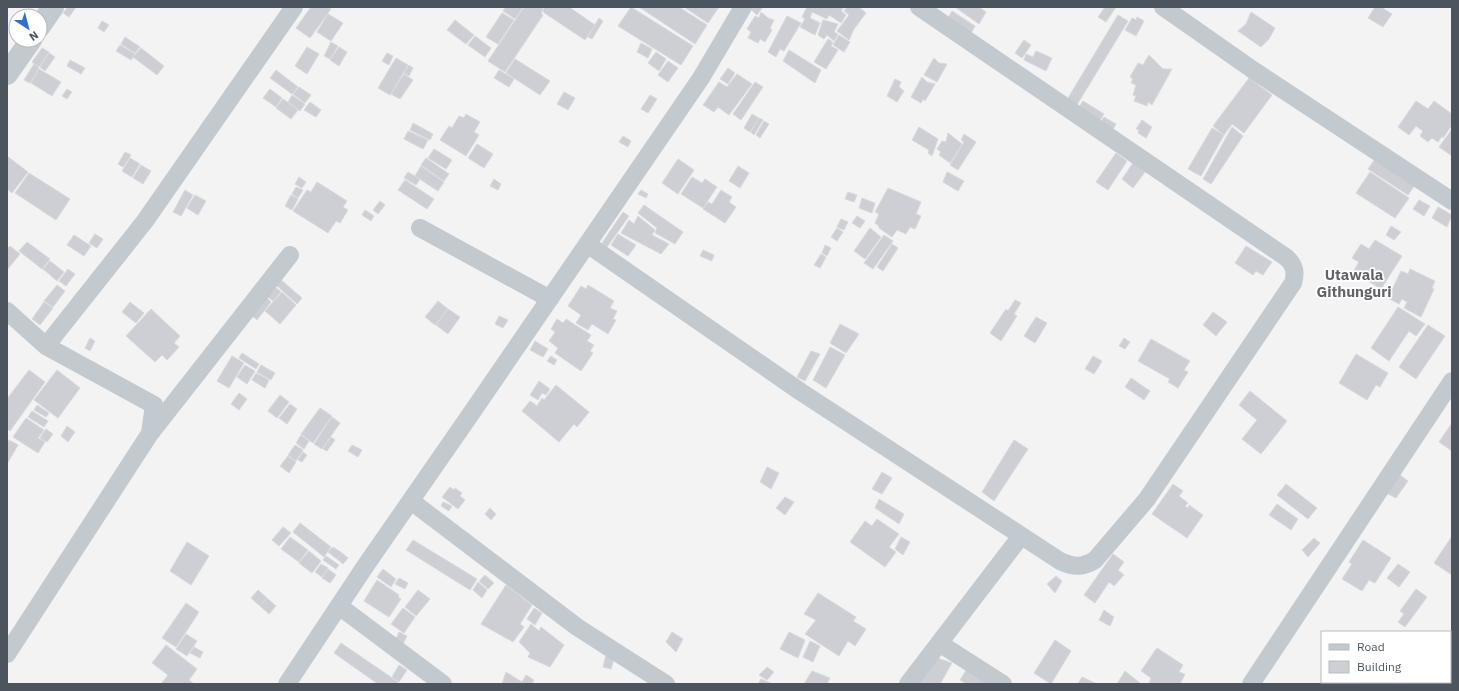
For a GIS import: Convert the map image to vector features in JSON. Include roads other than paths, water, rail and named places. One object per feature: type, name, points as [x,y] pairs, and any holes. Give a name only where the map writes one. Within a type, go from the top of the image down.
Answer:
[{"type":"street","points":[[48,15],[54,7]]},
{"type":"street","points":[[46,346],[145,221],[294,7]]},
{"type":"street","points":[[287,684],[701,78],[743,7]]},
{"type":"street","points":[[587,244],[801,392],[1021,536],[1071,566],[1084,566],[1095,560],[1147,499],[1293,283],[1295,269],[1288,258],[919,7]]},
{"type":"street","points":[[1163,7],[1253,70],[1452,201]]},
{"type":"street","points":[[7,74],[25,48]]},
{"type":"street","points":[[420,228],[550,299]]},
{"type":"street","points":[[7,654],[149,435],[290,255]]},
{"type":"street","points":[[7,311],[46,346],[154,405],[149,435]]},
{"type":"street","points":[[1251,684],[1452,381]]},
{"type":"street","points":[[411,501],[578,627],[666,684]]},
{"type":"street","points":[[908,684],[1021,536]]},
{"type":"street","points":[[339,606],[443,684]]},
{"type":"street","points":[[939,643],[1003,684]]},
{"type":"district","name":"Utawala Githunguri","points":[[1354,284]]}]
